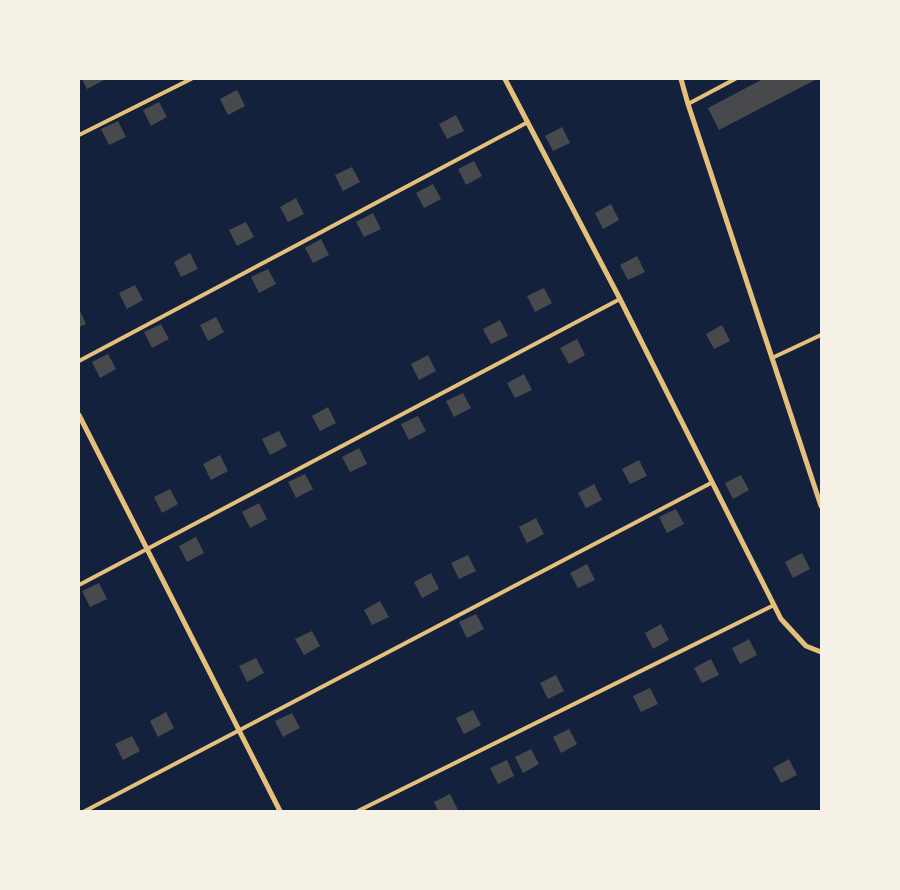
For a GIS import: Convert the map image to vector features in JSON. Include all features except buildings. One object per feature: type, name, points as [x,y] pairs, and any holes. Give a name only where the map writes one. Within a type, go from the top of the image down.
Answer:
[{"type":"street","points":[[505,79],[620,299],[781,619],[806,646],[821,652]]},
{"type":"street","points":[[681,79],[821,506]]},
{"type":"street","points":[[79,415],[280,811]]},
{"type":"lane","points":[[79,135],[191,79]]},
{"type":"lane","points":[[688,104],[735,79]]},
{"type":"lane","points":[[79,361],[528,122]]},
{"type":"lane","points":[[79,585],[620,299]]},
{"type":"lane","points":[[772,358],[821,335]]},
{"type":"lane","points":[[85,811],[711,483]]},
{"type":"lane","points":[[358,811],[774,605]]}]
